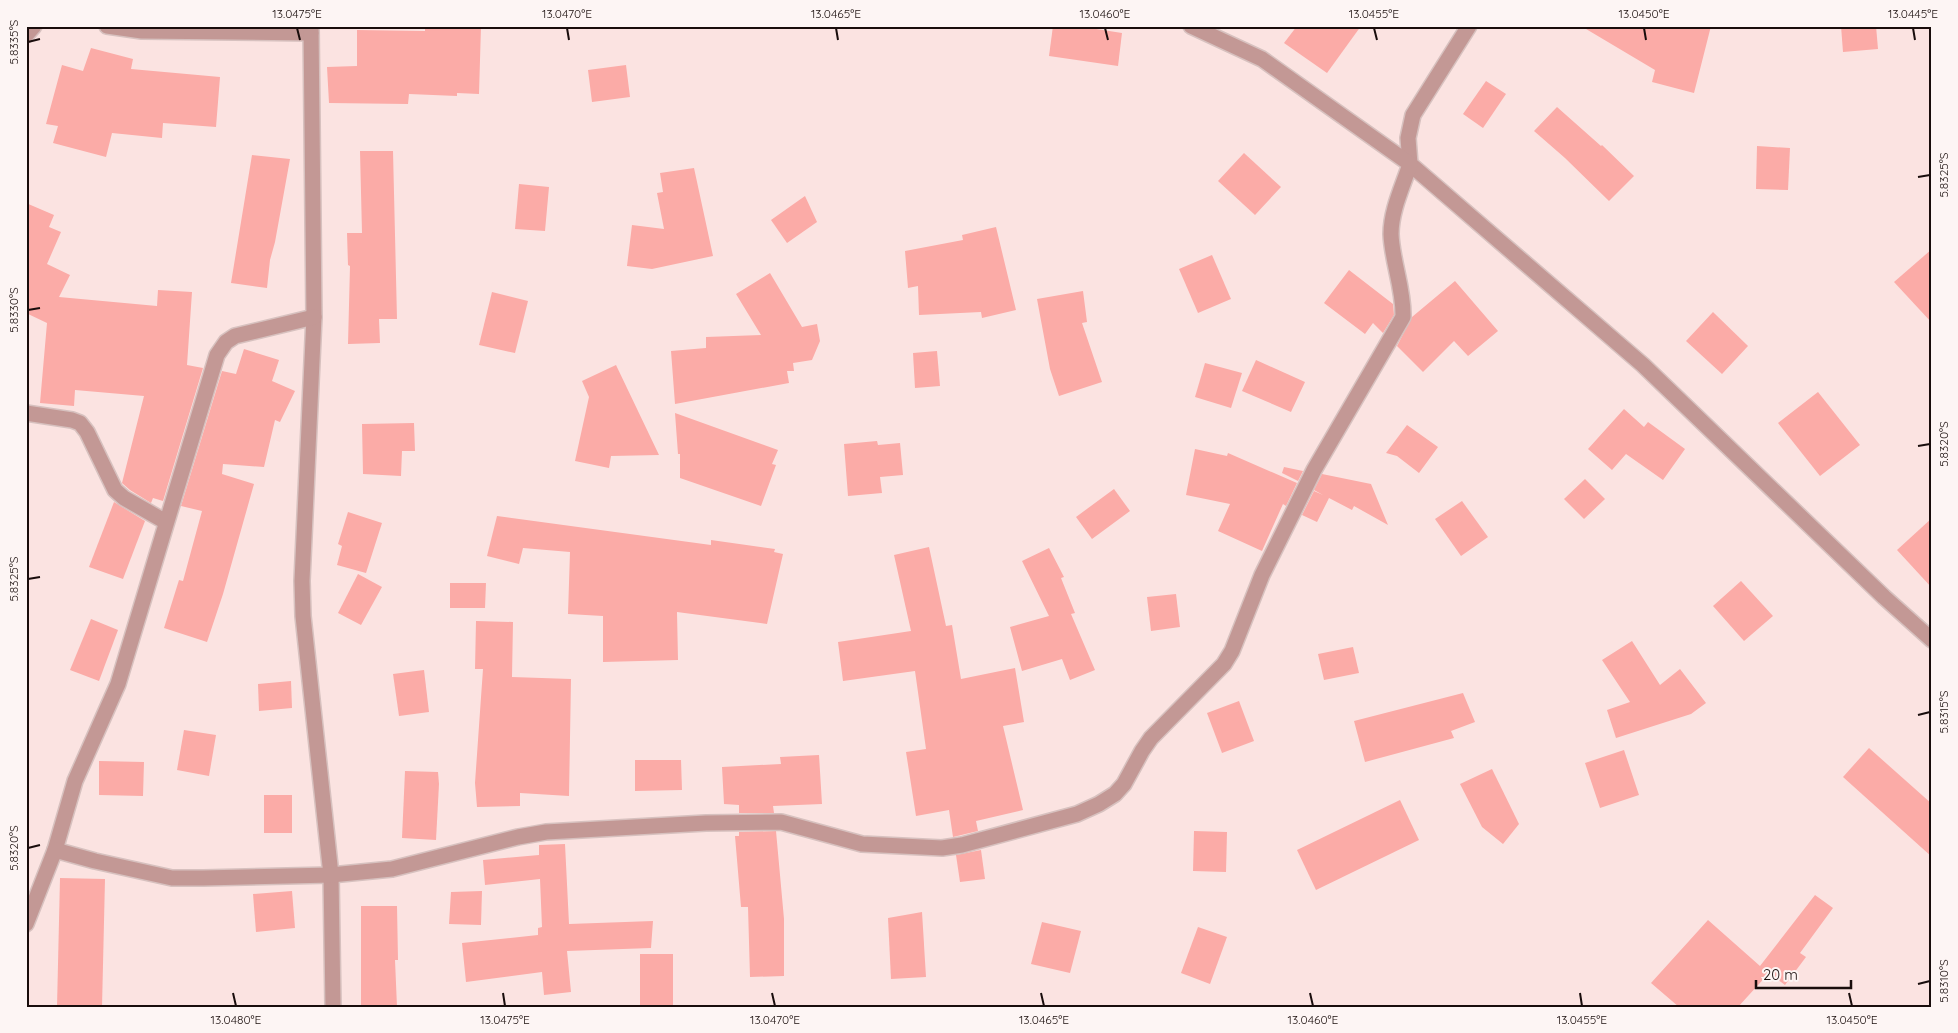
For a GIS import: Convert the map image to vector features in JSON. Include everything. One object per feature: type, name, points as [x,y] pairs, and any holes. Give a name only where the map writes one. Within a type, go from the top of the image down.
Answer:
[{"type":"street","points":[[26,35],[34,26]]},
{"type":"street","points":[[107,26],[149,31],[311,30],[314,317],[302,581],[303,616],[330,875],[333,1007]]},
{"type":"street","points":[[1191,26],[1262,59],[1410,164],[1643,365],[1884,597],[1932,640]]},
{"type":"street","points":[[56,850],[95,861],[172,878],[203,878],[330,875],[392,868],[546,832],[706,823],[781,822],[862,844],[942,848],[962,845],[1077,814],[1115,794],[1124,784],[1151,738],[1224,664],[1232,651],[1262,575],[1314,470],[1403,318],[1404,303],[1392,234],[1393,215],[1410,164],[1408,138],[1413,115],[1469,26]]},
{"type":"street","points":[[26,924],[56,850],[75,781],[118,684],[217,355],[226,342],[235,336],[314,317]]},
{"type":"street","points":[[26,413],[80,423],[87,432],[115,490],[124,498],[166,522]]},
{"type":"building","points":[[425,26],[481,26],[479,94],[457,93],[457,96],[409,94],[408,104],[329,103],[327,67],[357,66],[357,30],[425,31]]},
{"type":"building","points":[[1053,26],[1077,26],[1122,33],[1118,66],[1049,56]]},
{"type":"building","points":[[1297,26],[1361,26],[1327,73],[1284,43]]},
{"type":"building","points":[[1581,26],[1711,26],[1694,93],[1652,82],[1655,70]]},
{"type":"building","points":[[1841,26],[1876,26],[1878,49],[1843,52]]},
{"type":"building","points":[[91,48],[133,59],[131,69],[220,77],[216,127],[163,123],[162,138],[112,133],[106,157],[53,143],[58,126],[46,124],[62,65],[83,71]]},
{"type":"building","points":[[626,65],[630,97],[592,102],[588,70]]},
{"type":"building","points":[[1486,81],[1506,94],[1483,128],[1463,114]]},
{"type":"building","points":[[1557,107],[1602,145],[1634,176],[1609,201],[1534,131]]},
{"type":"building","points":[[1757,146],[1790,148],[1788,190],[1756,189]]},
{"type":"building","points":[[360,151],[393,151],[397,319],[379,319],[380,343],[348,344],[350,266],[348,265],[347,233],[362,233]]},
{"type":"building","points":[[1244,153],[1281,187],[1255,215],[1218,181]]},
{"type":"building","points":[[252,155],[290,159],[270,260],[267,288],[231,283]]},
{"type":"building","points":[[694,168],[713,256],[652,269],[627,266],[632,225],[664,229],[657,193],[663,192],[660,173]]},
{"type":"building","points":[[519,184],[549,187],[545,231],[515,229]]},
{"type":"building","points":[[805,196],[817,222],[787,243],[771,220]]},
{"type":"building","points":[[26,203],[54,215],[49,227],[61,232],[47,264],[70,275],[59,297],[157,306],[158,290],[192,292],[187,365],[203,368],[163,501],[153,498],[151,503],[122,483],[144,396],[75,390],[74,406],[40,403],[47,323],[26,313]]},
{"type":"building","points":[[996,227],[1016,310],[982,318],[981,312],[919,315],[918,286],[908,288],[905,251],[963,240],[962,235]]},
{"type":"building","points":[[1932,249],[1932,323],[1894,282]]},
{"type":"building","points":[[1212,255],[1231,299],[1198,313],[1179,269]]},
{"type":"building","points":[[1349,270],[1393,304],[1394,315],[1383,333],[1373,323],[1365,334],[1324,303]]},
{"type":"building","points":[[770,273],[802,327],[817,324],[820,341],[812,360],[793,363],[794,371],[787,371],[789,383],[675,404],[671,351],[706,348],[706,337],[761,335],[736,294]]},
{"type":"building","points":[[1455,281],[1498,331],[1468,356],[1454,341],[1423,372],[1397,346],[1412,317]]},
{"type":"building","points":[[1083,291],[1087,322],[1082,323],[1102,382],[1059,396],[1050,369],[1037,299]]},
{"type":"building","points":[[492,292],[528,301],[515,353],[479,345]]},
{"type":"building","points":[[1713,312],[1748,346],[1722,374],[1686,341]]},
{"type":"building","points":[[244,349],[279,360],[272,381],[295,391],[280,422],[275,420],[264,467],[223,464],[222,474],[254,484],[223,594],[207,642],[164,628],[179,580],[183,581],[202,511],[181,506],[222,371],[236,374]]},
{"type":"building","points":[[937,351],[940,386],[915,388],[913,353]]},
{"type":"building","points":[[1256,360],[1305,382],[1291,412],[1242,391]]},
{"type":"building","points":[[1205,363],[1242,373],[1231,408],[1195,397]]},
{"type":"building","points":[[616,365],[659,455],[611,456],[609,468],[575,461],[589,397],[582,381]]},
{"type":"building","points":[[1818,392],[1860,445],[1820,476],[1778,423]]},
{"type":"building","points":[[1624,409],[1644,427],[1648,422],[1685,449],[1663,480],[1626,454],[1612,470],[1588,449]]},
{"type":"building","points":[[675,413],[778,450],[772,464],[776,465],[761,506],[680,478],[680,454],[678,454]]},
{"type":"building","points":[[414,423],[415,451],[402,451],[401,476],[363,474],[362,424]]},
{"type":"building","points":[[1407,425],[1438,447],[1419,473],[1397,456],[1386,453]]},
{"type":"building","points":[[877,441],[878,445],[900,443],[903,475],[880,477],[882,493],[848,496],[844,444]]},
{"type":"building","points":[[1195,449],[1227,456],[1228,453],[1297,483],[1286,506],[1283,504],[1262,551],[1218,531],[1230,504],[1186,495]]},
{"type":"building","points":[[1284,467],[1303,471],[1298,481],[1282,473]]},
{"type":"building","points":[[1322,474],[1371,484],[1388,525],[1354,506],[1352,510],[1329,498],[1317,522],[1302,515],[1314,491],[1323,495],[1314,490]]},
{"type":"building","points":[[1585,479],[1605,499],[1584,519],[1564,499]]},
{"type":"building","points":[[1114,489],[1130,511],[1092,539],[1076,517]]},
{"type":"building","points":[[1462,501],[1488,537],[1461,556],[1435,519]]},
{"type":"building","points":[[114,502],[145,521],[123,579],[89,567]]},
{"type":"building","points":[[348,512],[382,523],[366,573],[337,565],[342,546],[338,544]]},
{"type":"building","points":[[497,516],[711,545],[711,540],[775,549],[774,552],[783,554],[767,624],[677,612],[678,660],[603,662],[603,616],[568,614],[570,552],[523,548],[519,564],[487,556]]},
{"type":"building","points":[[1932,518],[1932,588],[1897,550]]},
{"type":"building","points":[[929,547],[946,626],[952,625],[961,679],[1015,668],[1024,722],[1003,726],[1023,810],[976,821],[978,831],[953,837],[949,810],[916,816],[906,752],[926,749],[915,671],[843,681],[838,642],[911,631],[894,555]]},
{"type":"building","points":[[1049,548],[1064,577],[1061,578],[1075,613],[1071,614],[1095,670],[1070,680],[1062,659],[1022,671],[1010,627],[1049,616],[1022,561]]},
{"type":"building","points":[[358,574],[382,587],[361,625],[338,613]]},
{"type":"building","points":[[1741,581],[1773,616],[1744,641],[1713,606]]},
{"type":"building","points":[[450,583],[486,583],[485,608],[450,608]]},
{"type":"building","points":[[1176,594],[1180,627],[1151,631],[1147,597]]},
{"type":"building","points":[[91,619],[118,630],[99,681],[70,670]]},
{"type":"building","points":[[476,621],[513,622],[512,677],[571,679],[569,796],[520,793],[520,806],[477,807],[475,783],[483,669],[475,669]]},
{"type":"building","points":[[1632,641],[1660,685],[1680,669],[1706,703],[1691,714],[1616,738],[1607,710],[1630,702],[1602,660]]},
{"type":"building","points":[[1353,647],[1359,673],[1324,680],[1318,654]]},
{"type":"building","points":[[424,670],[429,712],[399,716],[393,674]]},
{"type":"building","points":[[291,681],[292,708],[259,711],[258,684]]},
{"type":"building","points":[[1463,693],[1475,722],[1451,731],[1454,738],[1365,762],[1354,721]]},
{"type":"building","points":[[1239,701],[1254,741],[1222,753],[1207,713]]},
{"type":"building","points":[[184,730],[216,735],[209,776],[177,770]]},
{"type":"building","points":[[1869,748],[1932,804],[1932,857],[1843,777]]},
{"type":"building","points":[[1624,750],[1639,795],[1600,808],[1585,763]]},
{"type":"building","points":[[819,755],[822,804],[773,806],[774,813],[739,813],[739,805],[724,804],[722,767],[781,764],[780,757]]},
{"type":"building","points":[[635,760],[681,760],[682,790],[635,791]]},
{"type":"building","points":[[99,761],[144,762],[143,796],[99,795]]},
{"type":"building","points":[[1492,769],[1519,824],[1503,844],[1482,827],[1460,784]]},
{"type":"building","points":[[405,771],[438,772],[436,840],[402,838]]},
{"type":"building","points":[[264,795],[292,795],[292,833],[264,833]]},
{"type":"building","points":[[1400,800],[1419,840],[1316,890],[1297,850]]},
{"type":"building","points":[[776,831],[784,919],[784,976],[750,977],[748,907],[741,907],[735,836],[739,836],[739,832]]},
{"type":"building","points":[[1194,831],[1227,832],[1226,872],[1193,871]]},
{"type":"building","points":[[565,844],[569,924],[653,921],[651,948],[567,951],[571,992],[544,995],[542,972],[466,982],[462,943],[538,935],[538,928],[542,927],[540,879],[485,885],[483,860],[539,855],[539,845]]},
{"type":"building","points":[[981,850],[985,879],[960,882],[956,855]]},
{"type":"building","points":[[60,878],[105,879],[102,1007],[57,1007]]},
{"type":"building","points":[[292,891],[295,928],[256,932],[253,894]]},
{"type":"building","points":[[482,891],[481,925],[449,924],[451,892]]},
{"type":"building","points":[[1815,895],[1833,908],[1800,953],[1806,957],[1785,985],[1764,969],[1769,973],[1738,1007],[1679,1007],[1651,983],[1708,920],[1760,966]]},
{"type":"building","points":[[361,906],[397,906],[398,960],[395,960],[397,1007],[361,1007]]},
{"type":"building","points":[[922,912],[926,977],[891,979],[888,918]]},
{"type":"building","points":[[1042,922],[1081,931],[1070,973],[1031,964]]},
{"type":"building","points":[[1198,927],[1227,937],[1210,984],[1181,973]]},
{"type":"building","points":[[640,954],[673,954],[673,1007],[640,1007]]}]
